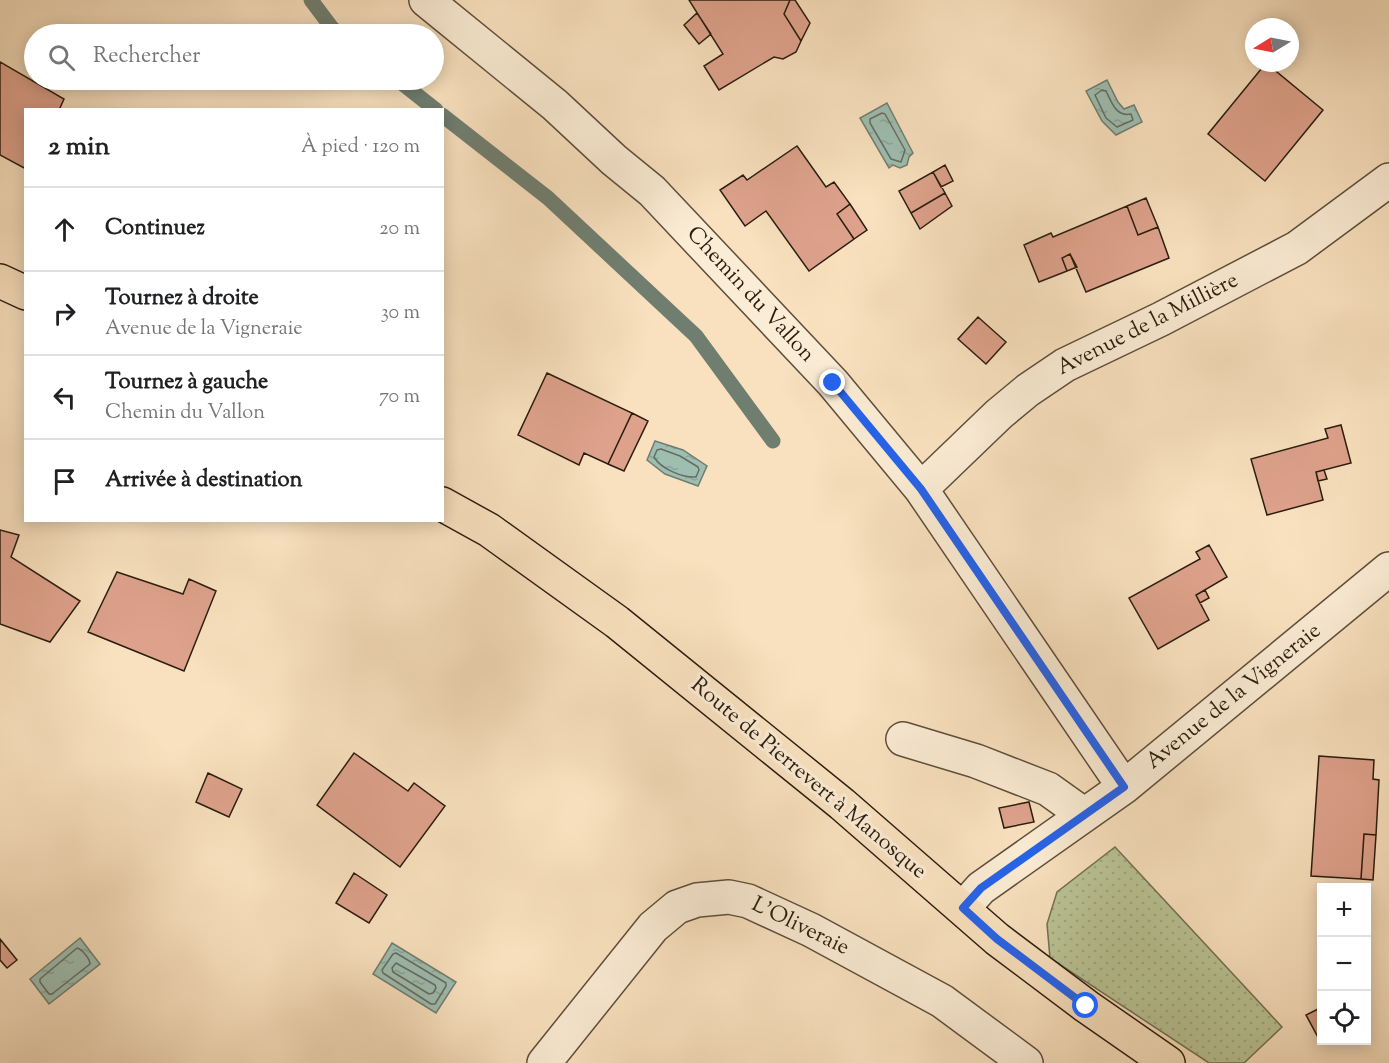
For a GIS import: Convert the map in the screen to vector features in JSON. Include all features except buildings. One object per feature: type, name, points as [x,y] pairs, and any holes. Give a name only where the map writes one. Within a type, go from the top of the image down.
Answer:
[{"type":"main road","points":[[0,281],[24,292]]},
{"type":"main road","name":"Route de Pierrevert à Manosque","points":[[444,505],[489,530],[617,622],[842,804],[997,939],[1086,1006],[1168,1063]]},
{"type":"street","name":"Chemin du Vallon","points":[[426,0],[555,105],[614,160],[652,191],[833,383],[921,489],[1124,787]]},
{"type":"street","name":"Avenue de la Millière","points":[[921,489],[999,414],[1028,390],[1065,365],[1297,249],[1389,180]]},
{"type":"street","name":"Avenue de la Vigneraie","points":[[963,908],[981,888],[1124,787],[1389,569]]},
{"type":"street","points":[[903,739],[976,761],[1048,789],[1083,814]]},
{"type":"street","name":"L'Oliveraie","points":[[544,1063],[652,927],[677,907],[696,900],[729,897],[748,901],[811,930],[942,1002],[1026,1063]]},
{"type":"green space","points":[[1115,847],[1282,1027],[1244,1063],[1209,1063],[1050,958],[1047,924],[1057,892]]},
{"type":"water","points":[[1107,80],[1118,102],[1124,109],[1134,105],[1142,122],[1116,135],[1102,121],[1086,91]]},
{"type":"water","points":[[887,103],[913,153],[907,165],[900,168],[893,165],[889,168],[860,118]]},
{"type":"water","points":[[655,441],[683,450],[707,466],[698,486],[665,474],[647,460]]},
{"type":"water","points":[[80,938],[100,964],[49,1004],[30,979]]},
{"type":"water","points":[[392,943],[456,982],[436,1013],[373,974]]},
{"type":"waterway","points":[[311,0],[329,24]]},
{"type":"waterway","points":[[411,90],[433,108]]},
{"type":"waterway","points":[[444,117],[548,198],[696,336],[773,441]]},
{"type":"route","points":[[833,383],[921,489],[1124,787],[981,888],[963,908],[997,939],[1086,1006]]}]
